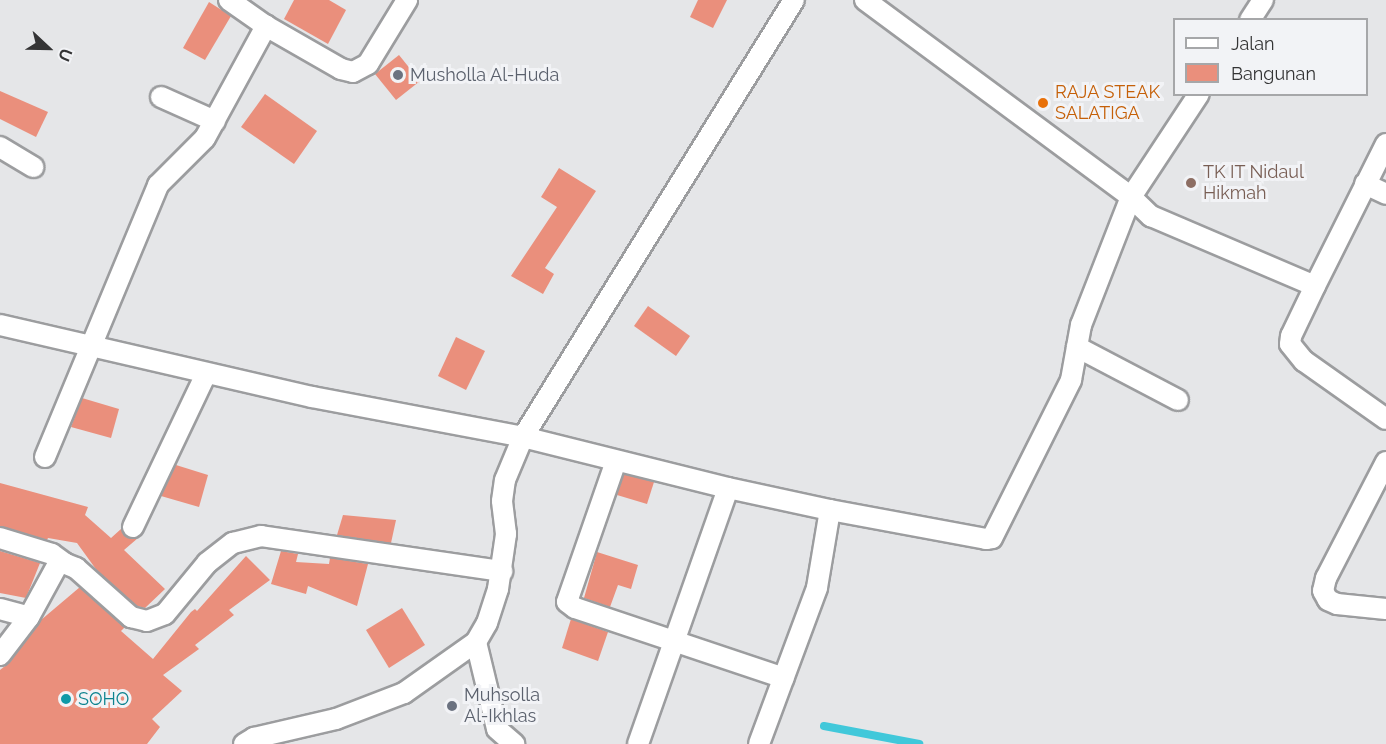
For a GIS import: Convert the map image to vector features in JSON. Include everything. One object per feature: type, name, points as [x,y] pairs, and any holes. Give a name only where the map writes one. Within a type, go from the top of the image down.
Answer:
[{"type":"street","points":[[229,0],[266,26],[341,69],[353,72],[368,64],[407,0]]},
{"type":"street","points":[[244,744],[254,738],[336,719],[404,693],[476,642],[488,623],[502,571],[506,534],[502,501],[505,480],[523,437],[794,0]]},
{"type":"street","points":[[866,0],[1131,198],[1151,216],[1315,286]]},
{"type":"street","points":[[1251,18],[1263,0]]},
{"type":"street","points":[[45,457],[158,185],[205,138],[266,26]]},
{"type":"street","points":[[0,325],[312,398],[523,437],[728,488],[830,510],[991,539],[1071,380],[1081,325],[1131,198],[1198,96]]},
{"type":"street","points":[[161,97],[215,121]]},
{"type":"street","points":[[1386,144],[1291,336],[1291,348],[1304,361],[1386,419]]},
{"type":"street","points":[[0,147],[33,167]]},
{"type":"street","points":[[1365,184],[1386,194]]},
{"type":"street","points":[[1077,347],[1178,400]]},
{"type":"street","points":[[133,527],[206,374]]},
{"type":"street","points":[[616,461],[567,602],[575,608],[784,678]]},
{"type":"street","points":[[1386,462],[1326,578],[1323,591],[1328,600],[1337,604],[1386,609]]},
{"type":"street","points":[[638,744],[728,488]]},
{"type":"street","points":[[759,744],[817,588],[830,510]]},
{"type":"street","points":[[0,538],[52,554],[76,568],[131,617],[147,621],[165,614],[207,563],[233,543],[261,536],[502,571]]},
{"type":"street","points":[[0,656],[29,617],[53,569],[58,564],[66,564]]},
{"type":"street","points":[[0,609],[29,617]]},
{"type":"street","points":[[476,642],[497,729],[514,744]]},
{"type":"building","points":[[294,0],[329,0],[346,10],[328,44],[284,19]]},
{"type":"building","points":[[698,0],[727,0],[713,28],[690,17]]},
{"type":"building","points":[[209,2],[231,16],[205,60],[183,48]]},
{"type":"building","points":[[399,55],[420,81],[396,100],[375,74]]},
{"type":"building","points":[[0,91],[48,112],[36,137],[0,119]]},
{"type":"building","points":[[265,94],[317,131],[294,164],[241,127]]},
{"type":"building","points":[[559,168],[596,191],[545,268],[554,274],[543,294],[511,276],[557,207],[541,197]]},
{"type":"building","points":[[648,306],[690,336],[676,356],[634,326]]},
{"type":"building","points":[[456,337],[485,351],[466,390],[438,376]]},
{"type":"building","points":[[82,398],[119,409],[111,438],[71,427]]},
{"type":"building","points":[[176,465],[208,475],[199,507],[161,496]]},
{"type":"building","points":[[624,474],[654,482],[647,504],[617,495]]},
{"type":"building","points":[[0,483],[88,507],[85,515],[111,538],[121,529],[127,538],[138,538],[124,550],[165,589],[145,608],[137,606],[98,572],[77,543],[48,538],[47,540],[0,526]]},
{"type":"building","points":[[343,515],[396,520],[391,543],[337,535]]},
{"type":"building","points":[[0,551],[40,563],[26,598],[0,593]]},
{"type":"building","points":[[281,551],[298,554],[296,562],[329,564],[330,558],[368,564],[357,606],[308,586],[306,594],[271,584]]},
{"type":"building","points":[[597,552],[638,565],[631,589],[618,585],[610,607],[584,598]]},
{"type":"building","points":[[246,556],[270,580],[229,610],[234,615],[195,645],[199,649],[163,675],[182,691],[152,719],[160,727],[147,744],[0,744],[0,670],[10,662],[41,620],[80,587],[125,627],[121,631],[153,659],[191,612],[195,609],[197,611]]},
{"type":"building","points":[[402,608],[425,645],[389,668],[366,630]]},
{"type":"building","points":[[571,619],[608,632],[598,661],[562,648]]},
{"type":"waterway","points":[[824,726],[919,744]]},
{"type":"place","name":"Musholla Al-Huda","points":[[398,75]]},
{"type":"place","name":"RAJA STEAK SALATIGA","points":[[1043,103]]},
{"type":"place","name":"TK IT Nidaul Hikmah","points":[[1191,183]]},
{"type":"place","name":"SOHO","points":[[66,699]]},
{"type":"place","name":"Muhsolla Al-Ikhlas","points":[[452,706]]}]
